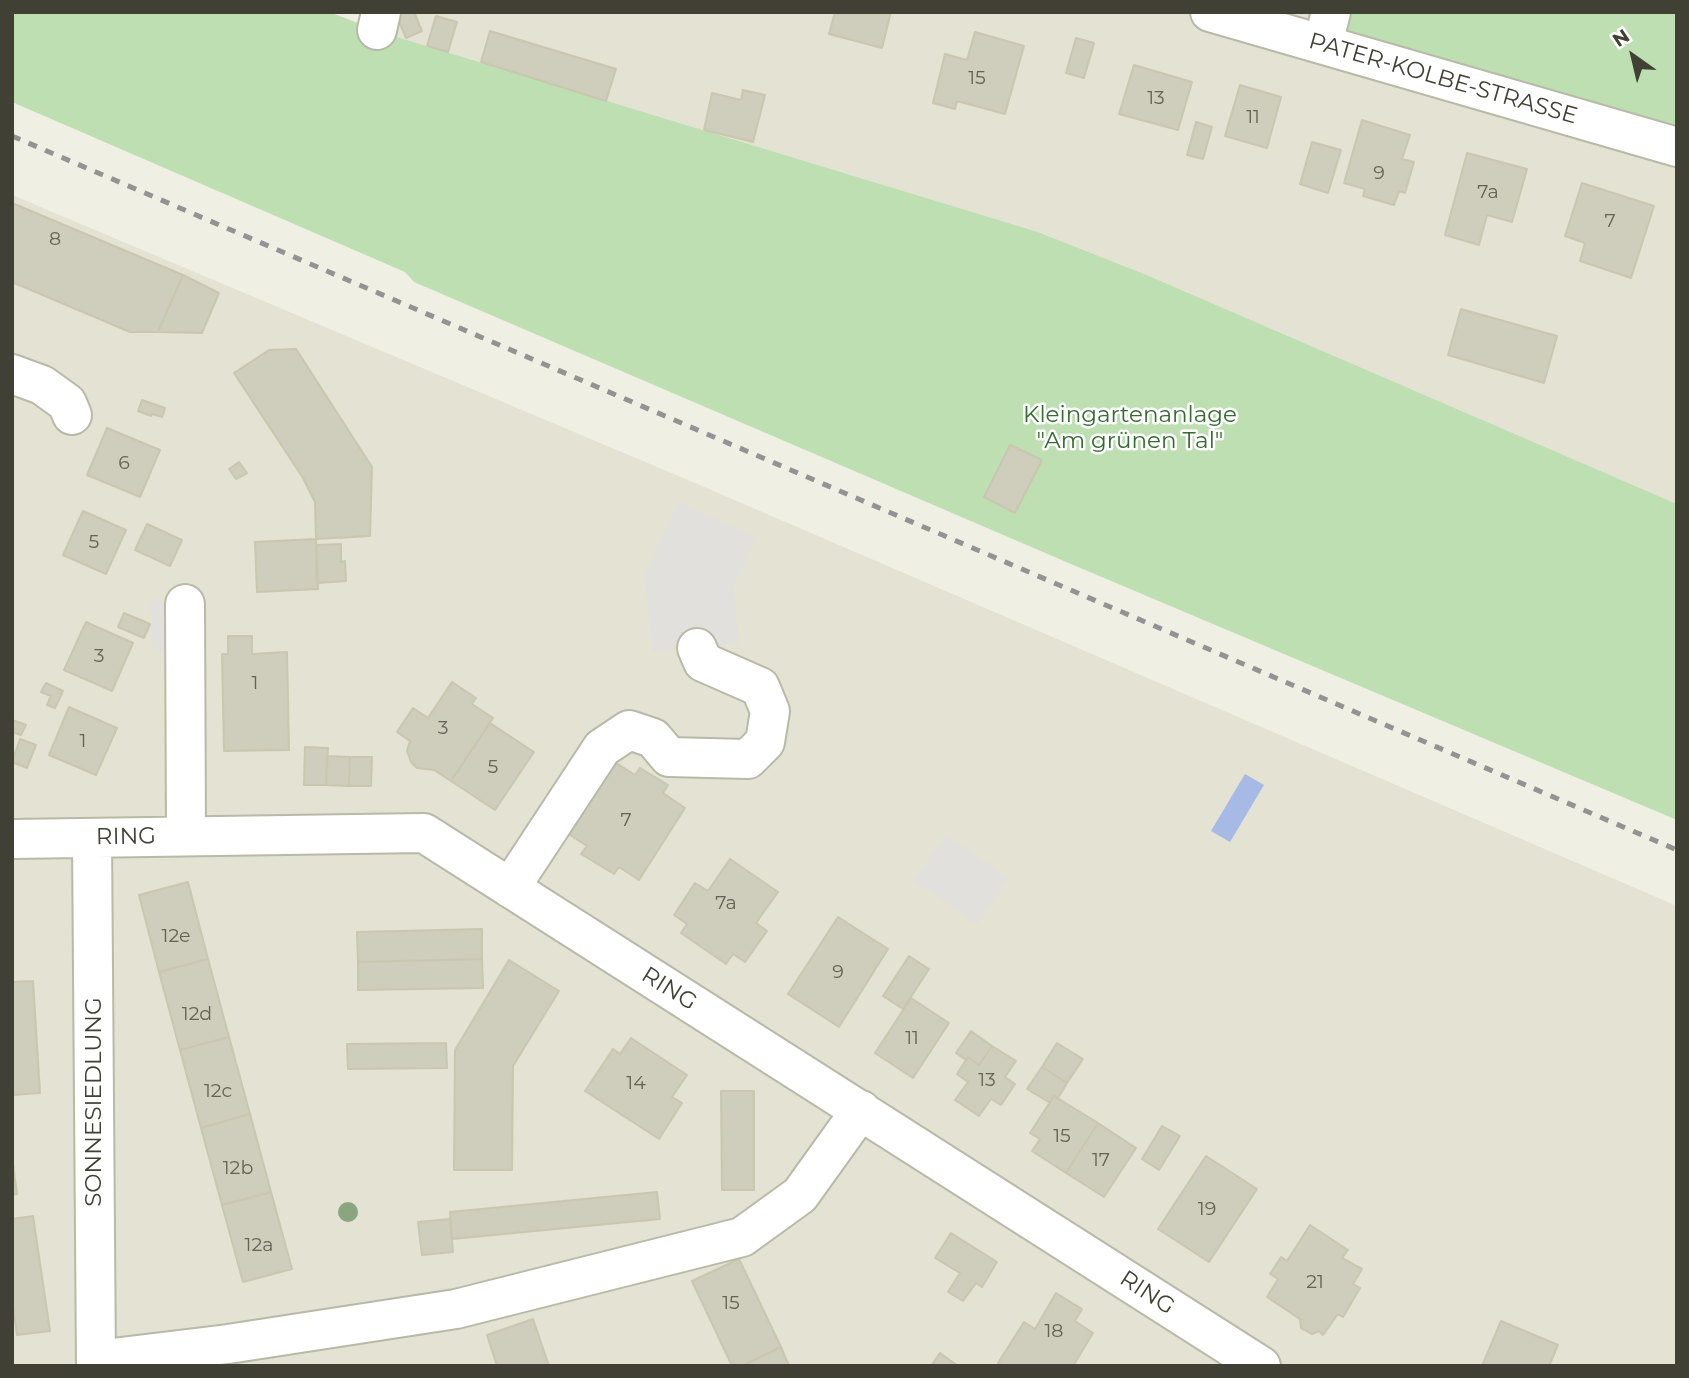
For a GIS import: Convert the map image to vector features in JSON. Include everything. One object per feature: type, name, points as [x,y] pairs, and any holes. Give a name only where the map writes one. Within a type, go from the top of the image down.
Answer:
[{"type":"street","name":"PATER-KOLBE-STRASSE","points":[[1210,12],[1327,28],[1677,146]]},
{"type":"street","points":[[12,374],[42,385],[67,402],[72,415]]},
{"type":"street","points":[[185,604],[186,836]]},
{"type":"street","points":[[510,888],[602,748],[629,730],[653,738],[669,757],[748,759],[765,742],[770,711],[760,687],[703,662],[697,648]]},
{"type":"street","name":"RING","points":[[12,839],[424,833],[1261,1366]]},
{"type":"street","name":"SONNESIEDLUNG","points":[[92,838],[96,1363]]},
{"type":"street","points":[[96,1363],[456,1309],[742,1237],[800,1195],[861,1110]]},
{"type":"shaded area","points":[[381,12],[1677,12],[1677,504],[1149,276],[1038,232],[387,34]]},
{"type":"shaded area","points":[[12,195],[688,480],[1677,906],[1677,1366],[12,1366]]},
{"type":"shaded area","points":[[678,502],[756,537],[733,587],[739,644],[653,653],[645,575]]},
{"type":"shaded area","points":[[151,597],[185,616],[186,672],[151,644]]},
{"type":"shaded area","points":[[946,835],[1009,878],[977,924],[914,881]]},
{"type":"green space","name":"Kleingartenanlage \"Am grünen Tal\"","points":[[12,12],[329,12],[387,34],[1038,232],[1149,276],[1677,504],[1677,820],[414,282],[405,272],[12,102]]},
{"type":"green space","points":[[1331,12],[1677,12],[1677,147],[1323,44]]},
{"type":"water","points":[[1245,774],[1264,785],[1230,842],[1211,831]]},
{"type":"building","points":[[414,12],[422,31],[406,38],[396,14]]},
{"type":"building","points":[[835,12],[891,12],[882,48],[829,34]]},
{"type":"building","points":[[436,16],[457,22],[448,52],[427,46]]},
{"type":"building","points":[[490,31],[616,69],[606,101],[481,62]]},
{"type":"building","points":[[975,32],[1024,46],[1005,114],[957,101],[955,109],[933,103],[945,54],[967,60]]},
{"type":"building","points":[[1076,38],[1094,43],[1084,78],[1066,73]]},
{"type":"building","points":[[1134,65],[1192,82],[1178,130],[1119,114]]},
{"type":"building","points":[[1240,85],[1281,97],[1267,148],[1225,136]]},
{"type":"building","points":[[743,90],[765,95],[753,142],[704,130],[712,93],[741,100]]},
{"type":"building","points":[[1362,120],[1410,135],[1402,159],[1414,162],[1405,193],[1399,191],[1394,205],[1363,196],[1365,189],[1344,183]]},
{"type":"building","points":[[1196,122],[1212,127],[1203,159],[1187,155]]},
{"type":"building","points":[[1312,142],[1341,150],[1328,193],[1300,184]]},
{"type":"building","points":[[1467,153],[1527,169],[1512,222],[1487,215],[1479,245],[1445,235]]},
{"type":"building","points":[[1582,183],[1654,206],[1631,278],[1580,261],[1585,243],[1565,236]]},
{"type":"building","points":[[12,203],[183,275],[158,332],[130,332],[12,282]]},
{"type":"building","points":[[183,275],[219,293],[202,333],[158,332]]},
{"type":"building","points":[[1461,309],[1557,336],[1544,383],[1448,355]]},
{"type":"building","points":[[296,349],[372,467],[370,536],[316,539],[315,502],[303,478],[234,373],[269,350]]},
{"type":"building","points":[[142,400],[165,408],[162,417],[138,411]]},
{"type":"building","points":[[107,428],[160,450],[140,497],[87,475]]},
{"type":"building","points":[[1010,445],[1042,460],[1015,513],[984,497]]},
{"type":"building","points":[[239,462],[247,473],[236,479],[229,469]]},
{"type":"building","points":[[83,511],[126,530],[106,574],[63,555]]},
{"type":"building","points":[[147,524],[182,540],[170,566],[135,550]]},
{"type":"building","points":[[316,539],[318,589],[257,592],[255,542]]},
{"type":"building","points":[[341,544],[341,562],[345,561],[346,581],[317,583],[316,545]]},
{"type":"building","points":[[124,613],[150,624],[144,638],[118,627]]},
{"type":"building","points":[[86,622],[133,643],[112,691],[64,670]]},
{"type":"building","points":[[228,636],[252,636],[252,654],[287,652],[289,750],[224,751],[222,654],[228,654]]},
{"type":"building","points":[[452,682],[476,698],[472,704],[493,718],[451,781],[434,770],[417,768],[411,762],[407,751],[410,741],[397,732],[413,708],[428,718]]},
{"type":"building","points":[[46,683],[63,691],[55,708],[47,705],[51,696],[41,692]]},
{"type":"building","points":[[69,707],[117,728],[96,775],[49,755]]},
{"type":"building","points":[[12,720],[26,725],[21,735],[12,732]]},
{"type":"building","points":[[490,723],[534,752],[495,810],[451,781]]},
{"type":"building","points":[[20,739],[36,745],[27,768],[12,762]]},
{"type":"building","points":[[305,747],[328,748],[326,785],[304,785]]},
{"type":"building","points":[[327,756],[350,757],[349,786],[326,785]]},
{"type":"building","points":[[350,757],[372,757],[371,786],[349,786]]},
{"type":"building","points":[[613,761],[635,775],[640,768],[668,785],[663,793],[685,808],[639,880],[619,867],[614,874],[581,854],[587,846],[567,833]]},
{"type":"building","points":[[730,859],[778,892],[756,923],[767,931],[745,962],[733,954],[726,964],[681,933],[687,924],[674,915],[695,883],[708,891]]},
{"type":"building","points":[[188,882],[208,959],[159,972],[139,895]]},
{"type":"building","points":[[838,917],[888,949],[839,1027],[788,994]]},
{"type":"building","points":[[482,929],[482,959],[358,962],[357,932]]},
{"type":"building","points":[[909,956],[929,969],[903,1009],[883,996]]},
{"type":"building","points":[[208,959],[229,1037],[180,1050],[159,972]]},
{"type":"building","points":[[482,959],[483,988],[358,990],[358,962]]},
{"type":"building","points":[[509,960],[559,991],[513,1066],[512,1170],[454,1170],[455,1050]]},
{"type":"building","points":[[33,981],[40,1093],[12,1095],[12,982]]},
{"type":"building","points":[[911,998],[949,1023],[913,1078],[875,1053]]},
{"type":"building","points":[[971,1031],[992,1046],[979,1065],[956,1053]]},
{"type":"building","points":[[229,1037],[250,1114],[201,1128],[180,1050]]},
{"type":"building","points":[[631,1038],[687,1075],[672,1097],[682,1103],[659,1139],[585,1091],[613,1049],[620,1054]]},
{"type":"building","points":[[446,1043],[447,1068],[348,1069],[347,1044]]},
{"type":"building","points":[[1057,1043],[1083,1059],[1067,1083],[1042,1067]]},
{"type":"building","points":[[992,1046],[1016,1061],[1005,1077],[1015,1084],[1001,1105],[991,1099],[979,1116],[955,1100],[968,1082],[957,1074],[968,1057],[979,1065]]},
{"type":"building","points":[[1042,1067],[1067,1083],[1058,1098],[1054,1096],[1050,1103],[1027,1089]]},
{"type":"building","points":[[721,1091],[754,1091],[754,1190],[722,1190]]},
{"type":"building","points":[[1054,1096],[1098,1123],[1066,1173],[1032,1151],[1040,1139],[1030,1133]]},
{"type":"building","points":[[250,1114],[271,1192],[222,1205],[201,1128]]},
{"type":"building","points":[[1098,1123],[1136,1148],[1104,1197],[1066,1173]]},
{"type":"building","points":[[1162,1126],[1180,1136],[1159,1170],[1142,1159]]},
{"type":"building","points":[[1206,1156],[1257,1189],[1209,1262],[1158,1229]]},
{"type":"building","points":[[12,1157],[17,1194],[12,1195]]},
{"type":"building","points":[[271,1192],[292,1269],[243,1282],[222,1205]]},
{"type":"building","points":[[657,1192],[660,1219],[452,1239],[450,1212]]},
{"type":"building","points":[[33,1216],[50,1331],[17,1335],[12,1300],[12,1219]]},
{"type":"building","points":[[450,1219],[453,1252],[422,1255],[418,1222]]},
{"type":"building","points":[[1310,1225],[1348,1250],[1342,1258],[1362,1269],[1353,1284],[1360,1288],[1343,1317],[1338,1314],[1323,1335],[1319,1331],[1312,1334],[1301,1328],[1300,1319],[1267,1297],[1278,1279],[1270,1274],[1281,1257],[1287,1261]]},
{"type":"building","points":[[951,1233],[997,1262],[982,1287],[976,1283],[963,1301],[948,1292],[960,1273],[935,1258]]},
{"type":"building","points":[[739,1259],[781,1347],[742,1366],[732,1366],[692,1281]]},
{"type":"building","points":[[1056,1293],[1082,1309],[1075,1321],[1093,1333],[1073,1366],[1002,1366],[998,1363],[1024,1322],[1035,1329]]},
{"type":"building","points":[[533,1319],[549,1366],[497,1366],[487,1335]]},
{"type":"building","points":[[1501,1321],[1558,1345],[1549,1366],[1482,1366]]},
{"type":"building","points":[[781,1347],[789,1366],[742,1366]]},
{"type":"building","points":[[940,1353],[958,1366],[931,1366]]},
{"type":"railway","points":[[12,136],[1677,850]]}]
